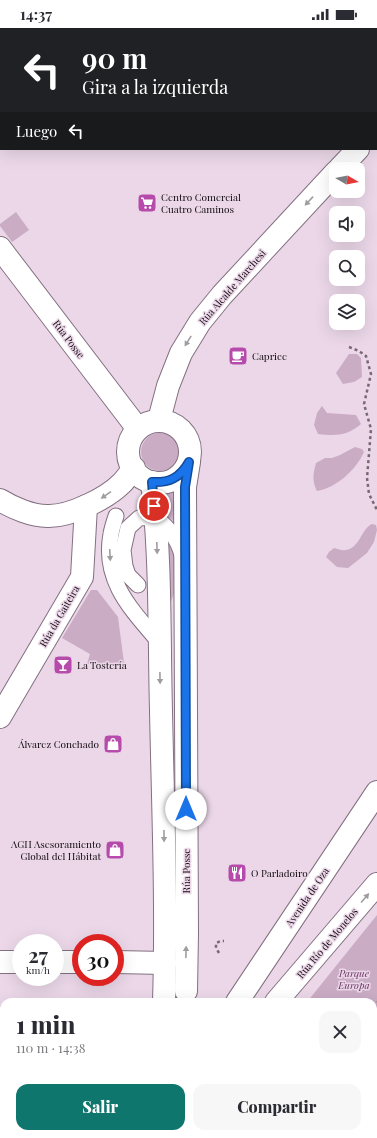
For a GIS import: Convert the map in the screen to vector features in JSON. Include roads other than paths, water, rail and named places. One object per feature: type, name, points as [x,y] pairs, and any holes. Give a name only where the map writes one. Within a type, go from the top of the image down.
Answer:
[{"type":"street","points":[[346,162],[357,150]]},
{"type":"street","name":"Rúa Alcalde Marchesi","points":[[159,420],[168,386],[181,353],[200,322],[222,295],[329,180]]},
{"type":"street","name":"Rúa Posse","points":[[0,248],[138,429]]},
{"type":"street","points":[[159,420],[175,425],[187,437],[190,454],[189,462],[178,477],[170,481],[152,482],[138,474],[130,461],[129,452],[133,436],[138,429],[144,424],[159,420]]},
{"type":"street","name":"Rúa Posse","points":[[186,991],[185,487],[189,462]]},
{"type":"street","points":[[0,500],[36,515],[61,515],[86,506],[102,498],[122,483],[134,468]]},
{"type":"street","points":[[152,482],[156,517],[159,642],[165,963],[164,998]]},
{"type":"street","name":"Rúa da Gaiteira","points":[[0,718],[82,577],[86,506]]},
{"type":"street","name":"Avenida de Oza","points":[[240,998],[377,792]]},
{"type":"street","name":"Rúa Río de Monelos","points":[[279,998],[377,884]]},
{"type":"street","points":[[0,962],[12,962]]},
{"type":"street","points":[[124,962],[165,963]]},
{"type":"lane","points":[[116,516],[110,534],[112,574],[119,592],[134,613],[159,642]]},
{"type":"lane","points":[[138,585],[128,575],[123,550],[128,528],[139,518],[156,517],[169,529],[179,543],[185,568]]},
{"type":"place","name":"Centro Comercial Cuatro Caminos","points":[[147,203]]},
{"type":"place","name":"Caprice","points":[[238,356]]},
{"type":"place","name":"La Tostería","points":[[63,665]]},
{"type":"place","name":"Álvarez Conchado","points":[[113,744]]},
{"type":"place","name":"AGH Asesoramiento Global del Hábitat","points":[[115,850]]},
{"type":"place","name":"O Parladoiro","points":[[237,873]]},
{"type":"park label","name":"Parque Europa","points":[[354,978]]}]
